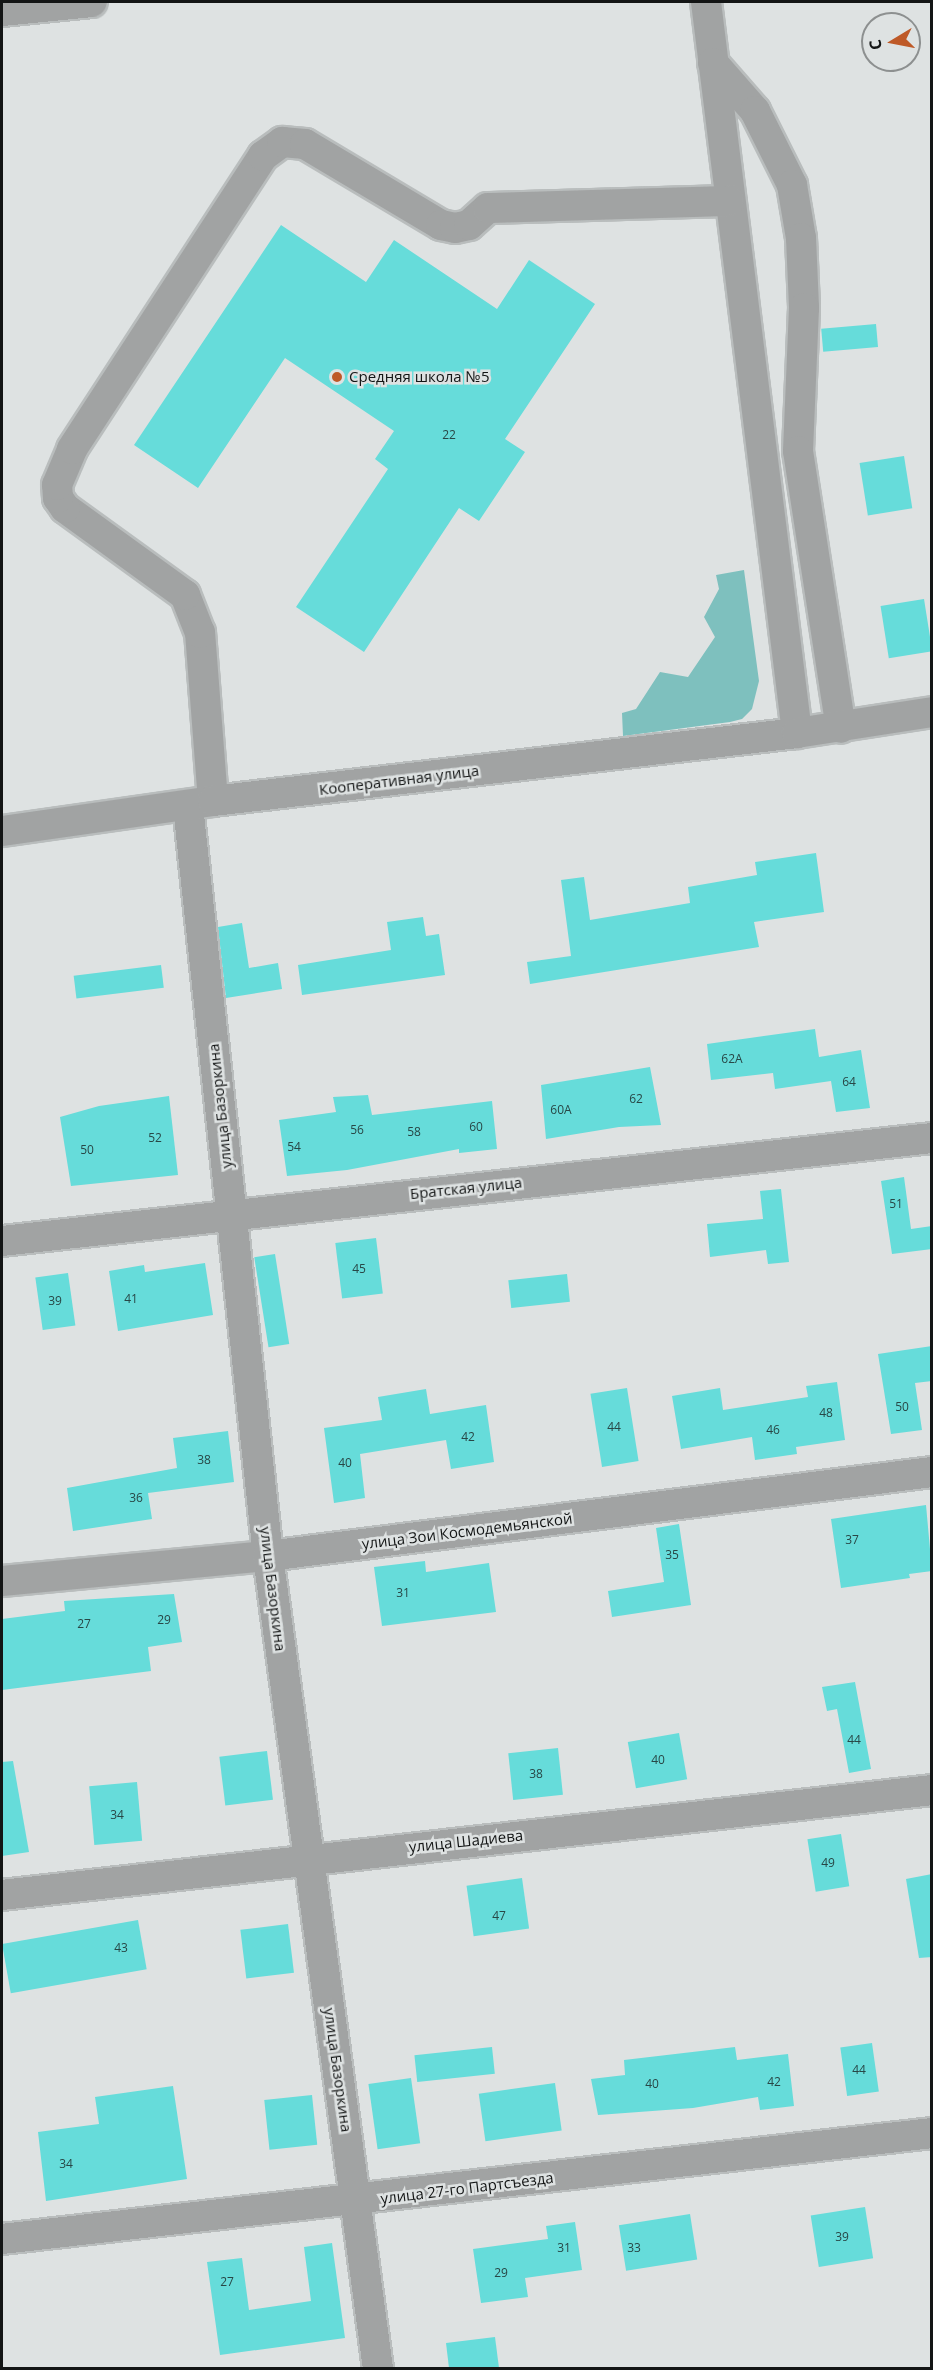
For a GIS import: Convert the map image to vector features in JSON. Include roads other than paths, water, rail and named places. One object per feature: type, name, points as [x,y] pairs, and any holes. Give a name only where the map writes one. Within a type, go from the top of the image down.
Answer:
[{"type":"street","points":[[12,7],[92,2]]},
{"type":"street","points":[[706,2],[797,733]]},
{"type":"street","points":[[713,63],[755,111],[792,185],[801,238],[804,308],[798,451],[841,728]]},
{"type":"street","name":"улица Базоркина","points":[[378,2368],[268,1556],[232,1214],[200,804],[200,633],[185,595],[70,512],[58,498],[57,485],[72,448],[263,156],[282,142],[305,144],[441,225],[455,228],[469,225],[488,208],[729,201]]},
{"type":"street","name":"Кооперативная улица","points":[[2,831],[200,804],[841,728],[932,712]]},
{"type":"street","name":"Братская улица","points":[[2,1241],[932,1138]]},
{"type":"street","name":"улица Зои Космодемьянской","points":[[2,1581],[268,1556],[932,1472]]},
{"type":"street","name":"улица Шадиева","points":[[2,1895],[310,1858],[932,1790]]},
{"type":"street","name":"улица 27-го Партсъезда","points":[[2,2239],[356,2201],[932,2133]]},
{"type":"place","name":"Средняя школа №5","points":[[337,377]]}]
